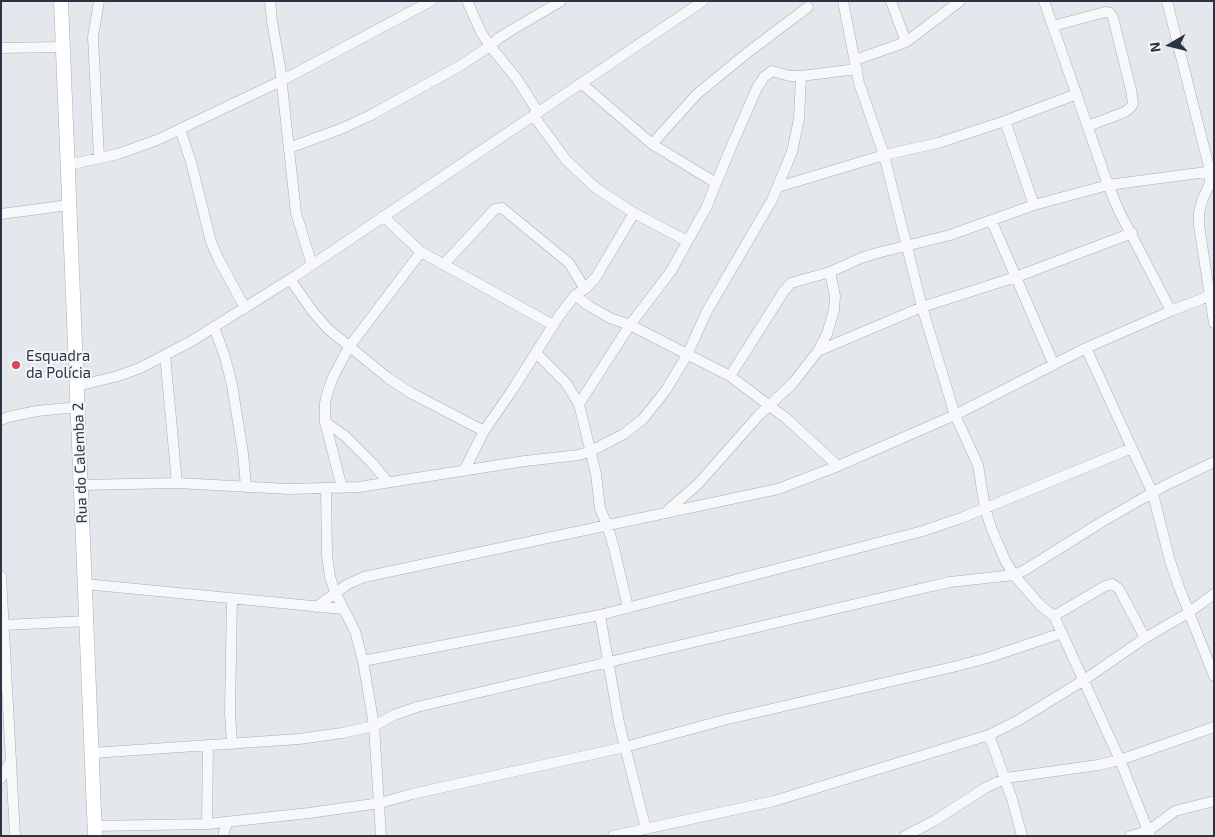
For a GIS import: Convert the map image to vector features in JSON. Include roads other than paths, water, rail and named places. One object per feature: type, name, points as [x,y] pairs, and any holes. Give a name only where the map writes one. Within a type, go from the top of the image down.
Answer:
[{"type":"main road","name":"Rua do Calemba 2","points":[[61,1],[95,831]]},
{"type":"street","points":[[99,1],[93,37],[99,158]]},
{"type":"street","points":[[270,1],[296,212],[312,265]]},
{"type":"street","points":[[68,165],[118,154],[157,140],[281,81],[431,1]]},
{"type":"street","points":[[467,1],[481,32],[517,79],[536,114],[566,160],[581,176],[604,193],[687,241]]},
{"type":"street","points":[[289,148],[369,116],[458,67],[499,38],[561,1]]},
{"type":"street","points":[[77,386],[118,376],[140,368],[245,308],[312,265],[703,1]]},
{"type":"street","points":[[843,1],[859,83],[884,156],[922,307],[955,415],[978,465],[985,508],[998,546],[1014,574],[1041,606],[1054,616],[1120,760],[1149,833]]},
{"type":"street","points":[[892,1],[906,42]]},
{"type":"street","points":[[579,404],[630,325],[671,271],[706,208],[757,88],[770,71],[774,70],[790,76],[801,76],[856,64],[906,42],[960,1]]},
{"type":"street","points":[[1044,1],[1108,185],[1171,311]]},
{"type":"street","points":[[1167,1],[1212,171],[1210,182],[1202,200],[1199,225],[1214,323]]},
{"type":"street","points":[[652,144],[697,94],[747,53],[808,8]]},
{"type":"street","points":[[1053,26],[1105,12],[1110,13],[1113,18],[1133,103],[1125,112],[1088,126]]},
{"type":"street","points":[[1,48],[63,47]]},
{"type":"street","points":[[81,485],[176,483],[289,489],[342,488],[464,471],[525,460],[579,455],[624,434],[643,419],[666,390],[778,186],[792,152],[799,119],[801,76]]},
{"type":"street","points":[[581,83],[652,144],[716,183]]},
{"type":"street","points":[[778,186],[938,143],[1005,121],[1077,94]]},
{"type":"street","points":[[1005,121],[1034,205]]},
{"type":"street","points":[[180,129],[191,162],[211,242],[245,308]]},
{"type":"street","points":[[730,376],[788,286],[794,282],[830,272],[861,258],[950,235],[992,222],[1034,205],[1108,185],[1212,171]]},
{"type":"street","points":[[1,214],[69,206]]},
{"type":"street","points":[[444,264],[495,209],[502,208],[569,263],[585,289]]},
{"type":"street","points":[[464,471],[484,431],[553,325],[575,295],[585,289],[596,276],[634,212]]},
{"type":"street","points":[[383,216],[422,252],[553,325]]},
{"type":"street","points":[[992,222],[1054,365]]},
{"type":"street","points":[[818,351],[922,307],[1016,277],[1132,234]]},
{"type":"street","points":[[342,488],[325,422],[325,403],[328,391],[349,346],[422,252]]},
{"type":"street","points":[[665,513],[698,484],[769,405],[793,383],[818,351],[827,334],[834,310],[830,272]]},
{"type":"street","points":[[290,279],[313,312],[349,346],[388,378],[411,393],[484,431]]},
{"type":"street","points":[[575,295],[589,306],[610,318],[630,325],[730,376],[769,405],[838,466]]},
{"type":"street","points":[[316,607],[335,592],[364,577],[778,489],[838,466],[955,415],[1086,348],[1210,296]]},
{"type":"street","points":[[214,327],[225,357],[232,385],[242,444],[246,487]]},
{"type":"street","points":[[1086,348],[1153,494],[1170,561],[1188,613],[1214,676]]},
{"type":"street","points":[[536,353],[566,383],[579,404],[591,451],[600,509],[607,524],[628,608]]},
{"type":"street","points":[[165,355],[176,483]]},
{"type":"street","points":[[1,420],[37,411],[78,406]]},
{"type":"street","points":[[325,422],[345,436],[388,482]]},
{"type":"street","points":[[363,661],[600,615],[923,531],[985,508],[1132,448]]},
{"type":"street","points":[[92,753],[299,739],[342,733],[374,726],[394,715],[417,707],[935,586],[1014,574],[1025,570],[1100,523],[1178,479],[1214,462]]},
{"type":"street","points":[[326,488],[327,555],[330,577],[343,610],[355,631],[363,661],[374,726],[381,836]]},
{"type":"street","points":[[1,576],[7,755],[14,836]]},
{"type":"street","points":[[85,584],[343,610]]},
{"type":"street","points":[[1054,616],[1105,586],[1112,584],[1119,589],[1145,638]]},
{"type":"street","points":[[613,836],[774,801],[989,735],[1019,720],[1084,680],[1145,638],[1188,613],[1214,594]]},
{"type":"street","points":[[232,598],[230,713],[232,744]]},
{"type":"street","points":[[600,615],[617,713],[646,829]]},
{"type":"street","points":[[4,625],[87,621]]},
{"type":"street","points":[[95,831],[207,824],[380,803],[625,747],[724,720],[957,666],[1062,633]]},
{"type":"street","points":[[905,836],[934,821],[985,788],[1006,778],[1098,765],[1120,760],[1214,728]]},
{"type":"street","points":[[989,735],[1006,778],[1022,836]]},
{"type":"street","points":[[207,824],[208,745]]},
{"type":"street","points":[[1,778],[7,755]]},
{"type":"street","points":[[1130,836],[1149,833],[1175,811],[1214,801]]},
{"type":"street","points":[[223,836],[227,822]]},
{"type":"place","name":"Esquadra da Polícia","points":[[16,365]]}]
